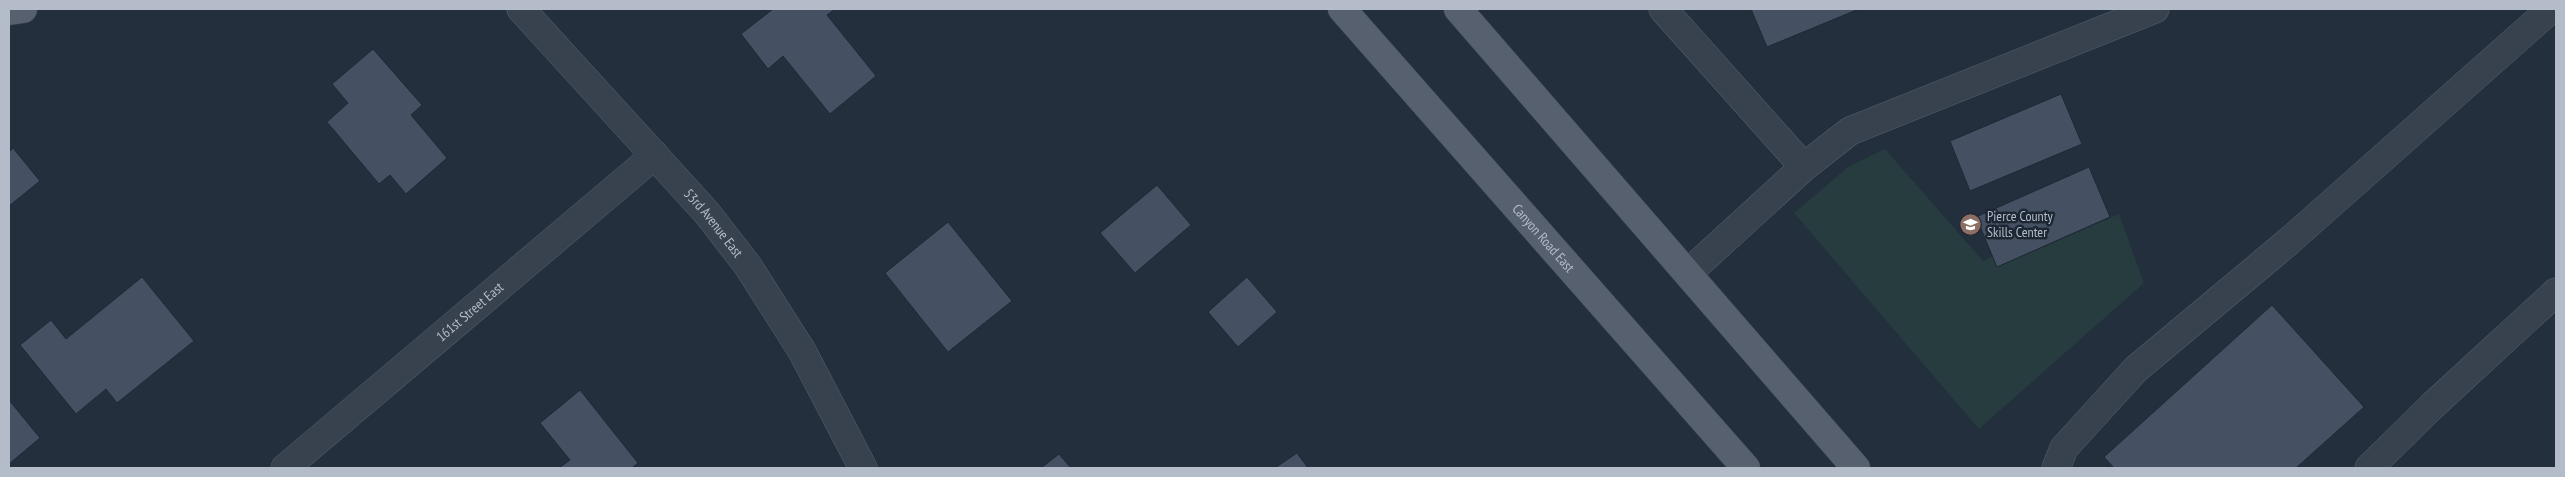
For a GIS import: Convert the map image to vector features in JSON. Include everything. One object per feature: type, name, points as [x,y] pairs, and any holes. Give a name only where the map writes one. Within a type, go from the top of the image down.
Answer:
[{"type":"main road","points":[[9,10],[23,9]]},
{"type":"main road","name":"Canyon Road East","points":[[1342,9],[1746,468]]},
{"type":"main road","points":[[1458,9],[1856,468]]},
{"type":"street","name":"53rd Avenue East","points":[[522,9],[707,213],[748,266],[802,351],[862,468]]},
{"type":"street","points":[[1663,9],[1804,167]]},
{"type":"street","points":[[1688,273],[1804,167],[1850,131],[2155,9]]},
{"type":"street","points":[[2056,468],[2064,448],[2136,369],[2288,242],[2551,9]]},
{"type":"street","name":"161st Street East","points":[[285,468],[655,155]]},
{"type":"street","points":[[2369,468],[2431,407],[2556,292]]},
{"type":"green space","points":[[1885,149],[1983,261],[1993,256],[1998,267],[2119,214],[2144,283],[1979,429],[1794,213],[1848,167]]},
{"type":"building","points":[[773,9],[835,9],[827,15],[876,76],[830,114],[783,56],[768,69],[741,34]]},
{"type":"building","points":[[1751,9],[1859,9],[1767,47]]},
{"type":"building","points":[[373,49],[422,105],[411,115],[447,158],[406,194],[390,175],[379,184],[327,122],[348,103],[332,84]]},
{"type":"building","points":[[2061,94],[2082,144],[1970,191],[1950,141]]},
{"type":"building","points":[[13,148],[40,181],[9,206],[9,152]]},
{"type":"building","points":[[2089,167],[2110,217],[1997,267],[1976,217]]},
{"type":"building","points":[[1157,185],[1191,225],[1135,273],[1100,233]]},
{"type":"building","points":[[948,222],[1012,301],[948,352],[885,273]]},
{"type":"building","points":[[142,277],[194,341],[117,403],[106,389],[76,414],[20,345],[51,320],[66,339]]},
{"type":"building","points":[[1247,277],[1277,312],[1238,347],[1208,312]]},
{"type":"building","points":[[2272,305],[2364,407],[2296,468],[2114,468],[2104,457]]},
{"type":"building","points":[[580,390],[638,463],[632,468],[559,468],[570,460],[540,423]]},
{"type":"building","points":[[9,400],[40,438],[9,464]]},
{"type":"building","points":[[1297,453],[1308,468],[1275,468]]},
{"type":"building","points":[[1059,454],[1071,468],[1041,468]]},
{"type":"place","name":"Pierce County Skills Center","points":[[1971,224]]}]
